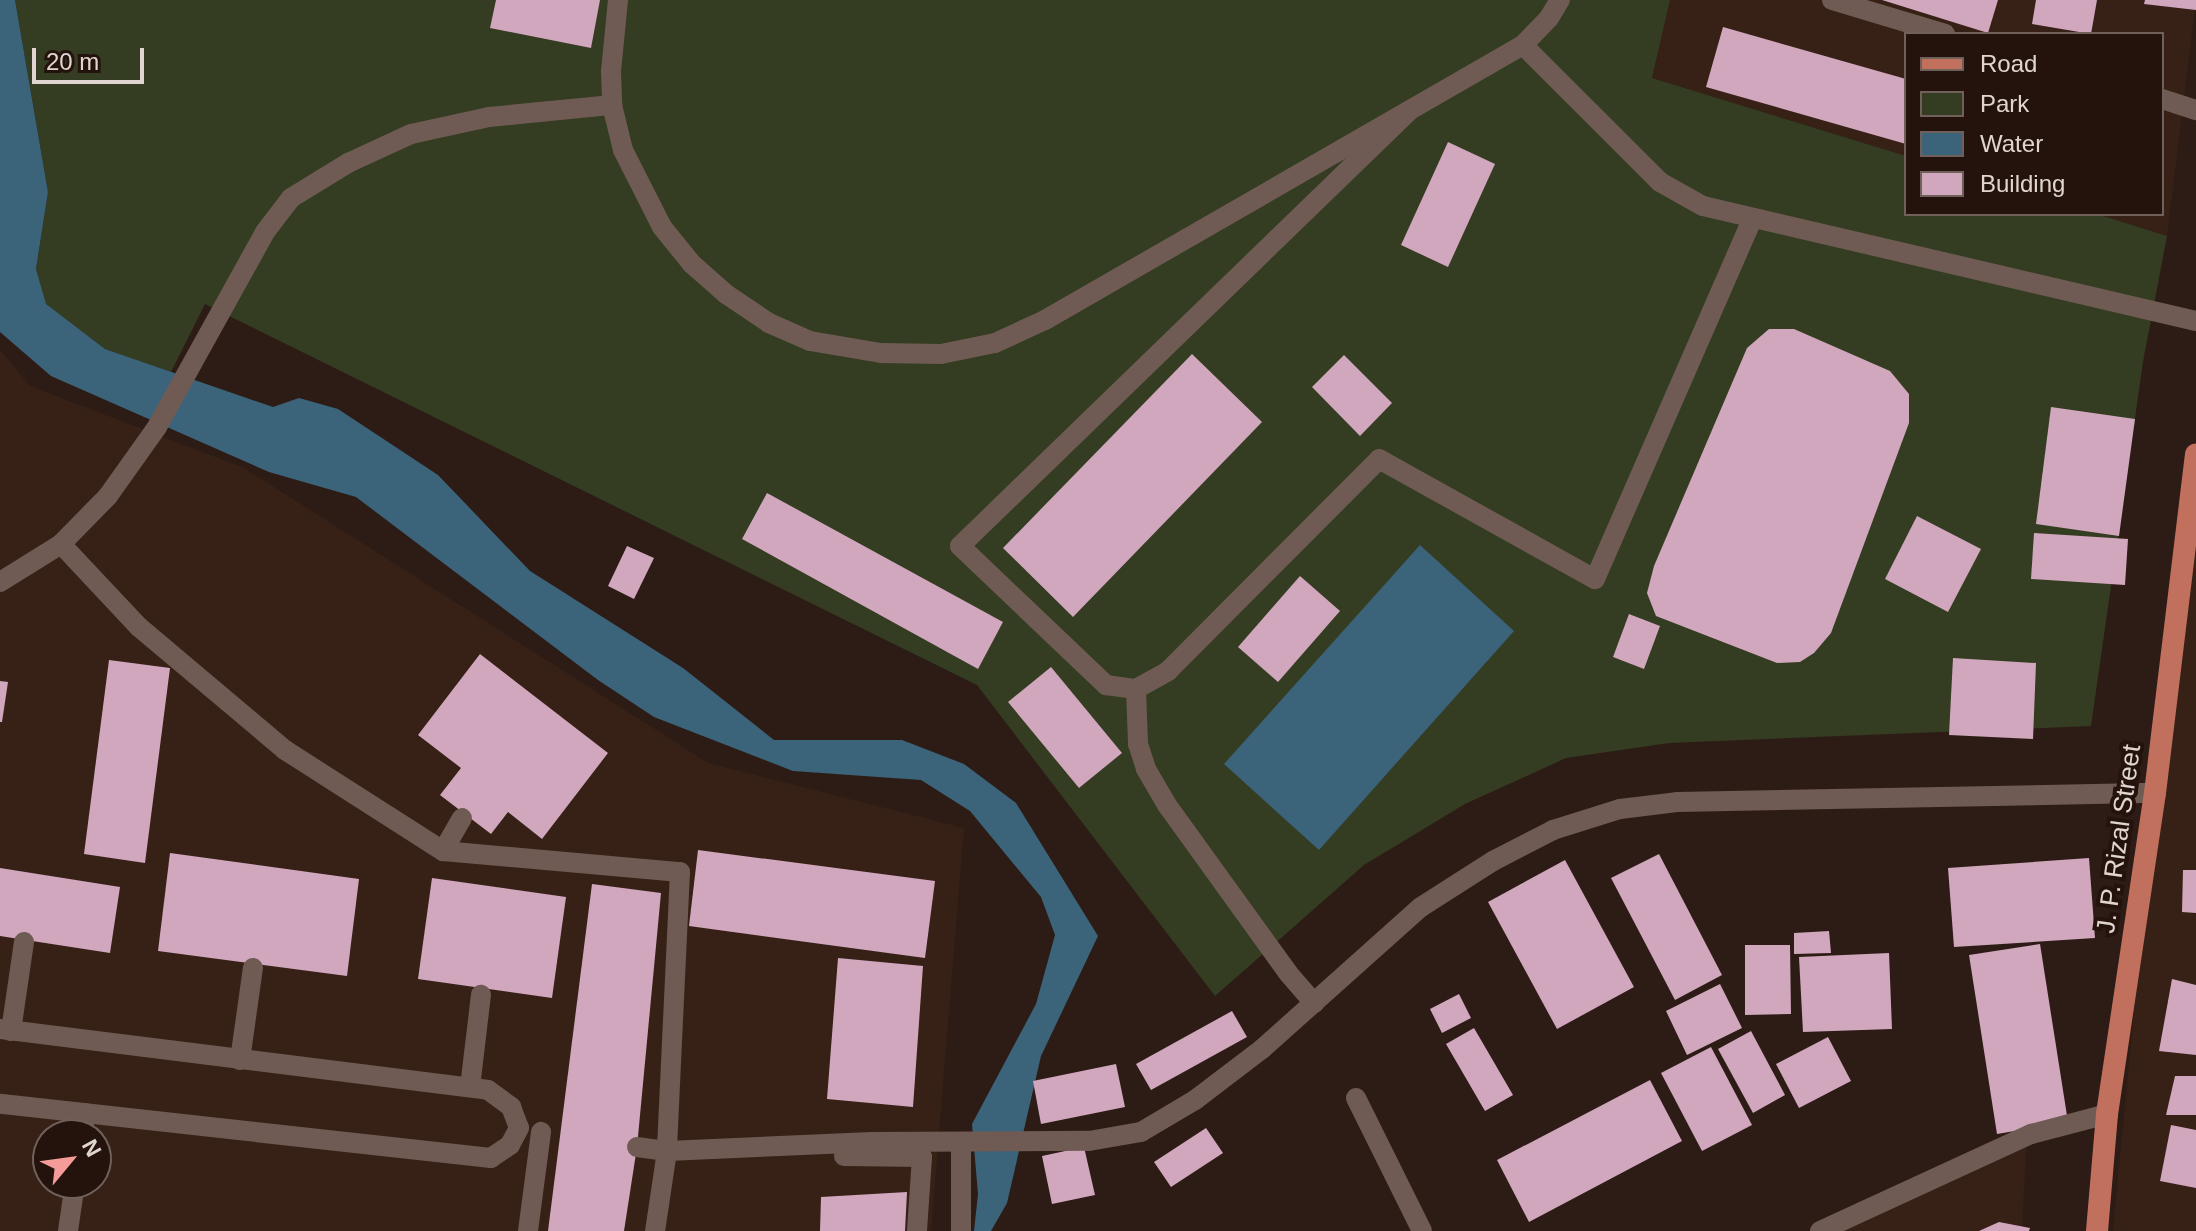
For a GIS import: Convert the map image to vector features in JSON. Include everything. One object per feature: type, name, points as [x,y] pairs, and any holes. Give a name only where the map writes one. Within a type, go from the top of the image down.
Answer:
[{"type":"main road","name":"J. P. Rizal Street","points":[[2097,1231],[2107,1114],[2155,793],[2196,454]]},
{"type":"lane","points":[[618,0],[613,31],[612,105],[623,150],[662,227],[692,264],[726,294],[769,323],[810,341],[881,353],[941,354],[995,343],[1045,320],[1523,45],[1549,18],[1560,0]]},
{"type":"lane","points":[[1832,0],[1938,32]]},
{"type":"lane","points":[[1523,45],[1660,182],[1703,206],[1752,220],[2196,321]]},
{"type":"lane","points":[[2164,100],[2196,110]]},
{"type":"lane","points":[[0,582],[61,544],[108,496],[157,427],[265,232],[291,198],[348,163],[411,134],[476,120],[612,105]]},
{"type":"lane","points":[[1409,111],[960,546],[1106,685],[1136,689],[1168,671],[1379,459],[1595,579],[1752,220]]},
{"type":"lane","points":[[61,544],[139,627],[285,750],[443,851],[680,872],[667,1151],[655,1231]]},
{"type":"lane","points":[[1136,689],[1138,744],[1146,769],[1167,805],[1279,960],[1314,1003]]},
{"type":"lane","points":[[637,1147],[667,1151],[835,1144],[1089,1141],[1141,1132],[1195,1100],[1314,1003],[1421,907],[1493,861],[1553,830],[1620,809],[1677,802],[2155,793]]},
{"type":"lane","points":[[443,851],[462,818]]},
{"type":"lane","points":[[0,1104],[491,1158],[510,1145],[519,1128],[511,1107],[488,1090],[5,1030],[24,942]]},
{"type":"lane","points":[[240,1060],[253,968]]},
{"type":"lane","points":[[470,1087],[481,995]]},
{"type":"lane","points":[[1356,1098],[1422,1231]]},
{"type":"lane","points":[[85,1119],[86,1113]]},
{"type":"lane","points":[[1820,1231],[2031,1134],[2107,1114]]},
{"type":"lane","points":[[519,1128],[551,1133],[528,1231]]},
{"type":"lane","points":[[835,1144],[835,1156],[922,1157],[917,1231]]},
{"type":"lane","points":[[961,1231],[966,1144]]},
{"type":"lane","points":[[68,1231],[73,1199]]},
{"type":"shaded area","points":[[1670,0],[2196,0],[2167,236],[2103,216],[2164,216],[2164,32],[1904,32],[1904,155],[1652,78]]},
{"type":"shaded area","points":[[0,350],[30,386],[244,468],[708,763],[964,828],[931,1231],[0,1231]]},
{"type":"shaded area","points":[[2196,456],[2196,1231],[2113,1231],[2155,793]]},
{"type":"shaded area","points":[[2027,1130],[2022,1231],[1809,1231]]},
{"type":"green space","points":[[15,0],[1670,0],[1652,78],[1904,155],[1904,216],[2103,216],[2167,236],[2143,362],[2091,726],[1669,743],[1566,758],[1465,804],[1364,865],[1215,996],[977,685],[205,304],[171,372],[105,349],[45,304],[36,269],[48,192]]},
{"type":"water","points":[[0,0],[15,0],[48,192],[36,269],[46,304],[105,349],[273,407],[299,398],[338,409],[438,475],[530,571],[683,668],[774,740],[902,740],[964,764],[1016,803],[1098,936],[1041,1056],[1007,1203],[991,1231],[974,1231],[978,1194],[972,1124],[1036,1004],[1055,935],[1041,897],[970,811],[921,780],[793,771],[654,717],[598,680],[356,497],[269,472],[51,376],[0,332]]},
{"type":"water","points":[[1420,545],[1514,631],[1319,850],[1224,764]]},
{"type":"building","points":[[496,0],[600,0],[591,48],[490,28]]},
{"type":"building","points":[[1882,0],[1998,0],[1988,32]]},
{"type":"building","points":[[2036,0],[2097,0],[2091,32],[2032,24]]},
{"type":"building","points":[[2145,0],[2196,0],[2196,10],[2144,4]]},
{"type":"building","points":[[1723,27],[1904,78],[1904,143],[1706,87]]},
{"type":"building","points":[[1448,142],[1495,164],[1448,267],[1401,245]]},
{"type":"building","points":[[1769,329],[1794,329],[1890,371],[1909,394],[1909,423],[1831,633],[1814,653],[1800,662],[1777,663],[1656,616],[1647,593],[1654,566],[1747,348]]},
{"type":"building","points":[[1192,354],[1262,422],[1073,617],[1003,548]]},
{"type":"building","points":[[1344,355],[1392,403],[1360,436],[1312,387]]},
{"type":"building","points":[[2051,407],[2135,419],[2119,536],[2036,524]]},
{"type":"building","points":[[767,493],[1003,622],[978,669],[742,539]]},
{"type":"building","points":[[1917,516],[1981,549],[1948,612],[1885,579]]},
{"type":"building","points":[[2034,533],[2128,539],[2125,585],[2031,579]]},
{"type":"building","points":[[627,546],[654,558],[634,599],[608,586]]},
{"type":"building","points":[[1300,576],[1340,611],[1278,682],[1238,647]]},
{"type":"building","points":[[1629,614],[1660,626],[1644,669],[1613,657]]},
{"type":"building","points":[[480,654],[608,753],[542,839],[508,812],[491,834],[440,795],[461,768],[418,735]]},
{"type":"building","points":[[1953,658],[2036,663],[2033,739],[1949,735]]},
{"type":"building","points":[[109,660],[170,668],[145,863],[84,854]]},
{"type":"building","points":[[1051,667],[1122,753],[1079,788],[1008,702]]},
{"type":"building","points":[[0,681],[8,682],[2,722],[0,722]]},
{"type":"building","points":[[698,850],[935,881],[925,958],[689,926]]},
{"type":"building","points":[[170,853],[359,879],[347,976],[158,951]]},
{"type":"building","points":[[1659,854],[1722,975],[1675,1000],[1611,878]]},
{"type":"building","points":[[2089,858],[2095,938],[1954,947],[1948,868]]},
{"type":"building","points":[[1565,860],[1634,987],[1557,1029],[1488,902]]},
{"type":"building","points":[[0,868],[120,887],[110,953],[0,936]]},
{"type":"building","points":[[2183,870],[2196,870],[2196,913],[2182,912]]},
{"type":"building","points":[[432,878],[566,897],[552,998],[418,979]]},
{"type":"building","points":[[592,884],[661,893],[637,1147],[624,1231],[548,1231]]},
{"type":"building","points":[[1829,931],[1831,953],[1794,954],[1794,933]]},
{"type":"building","points":[[2040,944],[2068,1122],[1997,1134],[1969,955]]},
{"type":"building","points":[[1745,945],[1790,945],[1791,1014],[1745,1015]]},
{"type":"building","points":[[1889,953],[1892,1029],[1803,1032],[1799,957]]},
{"type":"building","points":[[838,958],[923,966],[913,1107],[827,1099]]},
{"type":"building","points":[[2172,979],[2196,985],[2196,1055],[2159,1051]]},
{"type":"building","points":[[1720,984],[1742,1028],[1687,1055],[1666,1011]]},
{"type":"building","points":[[1459,994],[1471,1018],[1442,1033],[1430,1009]]},
{"type":"building","points":[[1232,1011],[1247,1037],[1151,1090],[1136,1064]]},
{"type":"building","points":[[1474,1028],[1513,1095],[1485,1111],[1446,1044]]},
{"type":"building","points":[[1751,1031],[1785,1095],[1753,1113],[1718,1049]]},
{"type":"building","points":[[1828,1037],[1851,1081],[1799,1108],[1776,1064]]},
{"type":"building","points":[[1711,1047],[1752,1125],[1702,1151],[1661,1073]]},
{"type":"building","points":[[1116,1064],[1125,1107],[1041,1124],[1033,1081]]},
{"type":"building","points":[[2175,1076],[2196,1076],[2196,1115],[2166,1115]]},
{"type":"building","points":[[1650,1080],[1682,1141],[1529,1222],[1497,1160]]},
{"type":"building","points":[[2171,1125],[2196,1130],[2196,1188],[2160,1181]]},
{"type":"building","points":[[1206,1128],[1223,1153],[1171,1187],[1154,1162]]},
{"type":"building","points":[[1084,1147],[1095,1195],[1052,1204],[1042,1156]]},
{"type":"building","points":[[907,1192],[905,1231],[820,1231],[821,1197]]},
{"type":"building","points":[[1999,1222],[2030,1228],[2029,1231],[1979,1231]]}]
